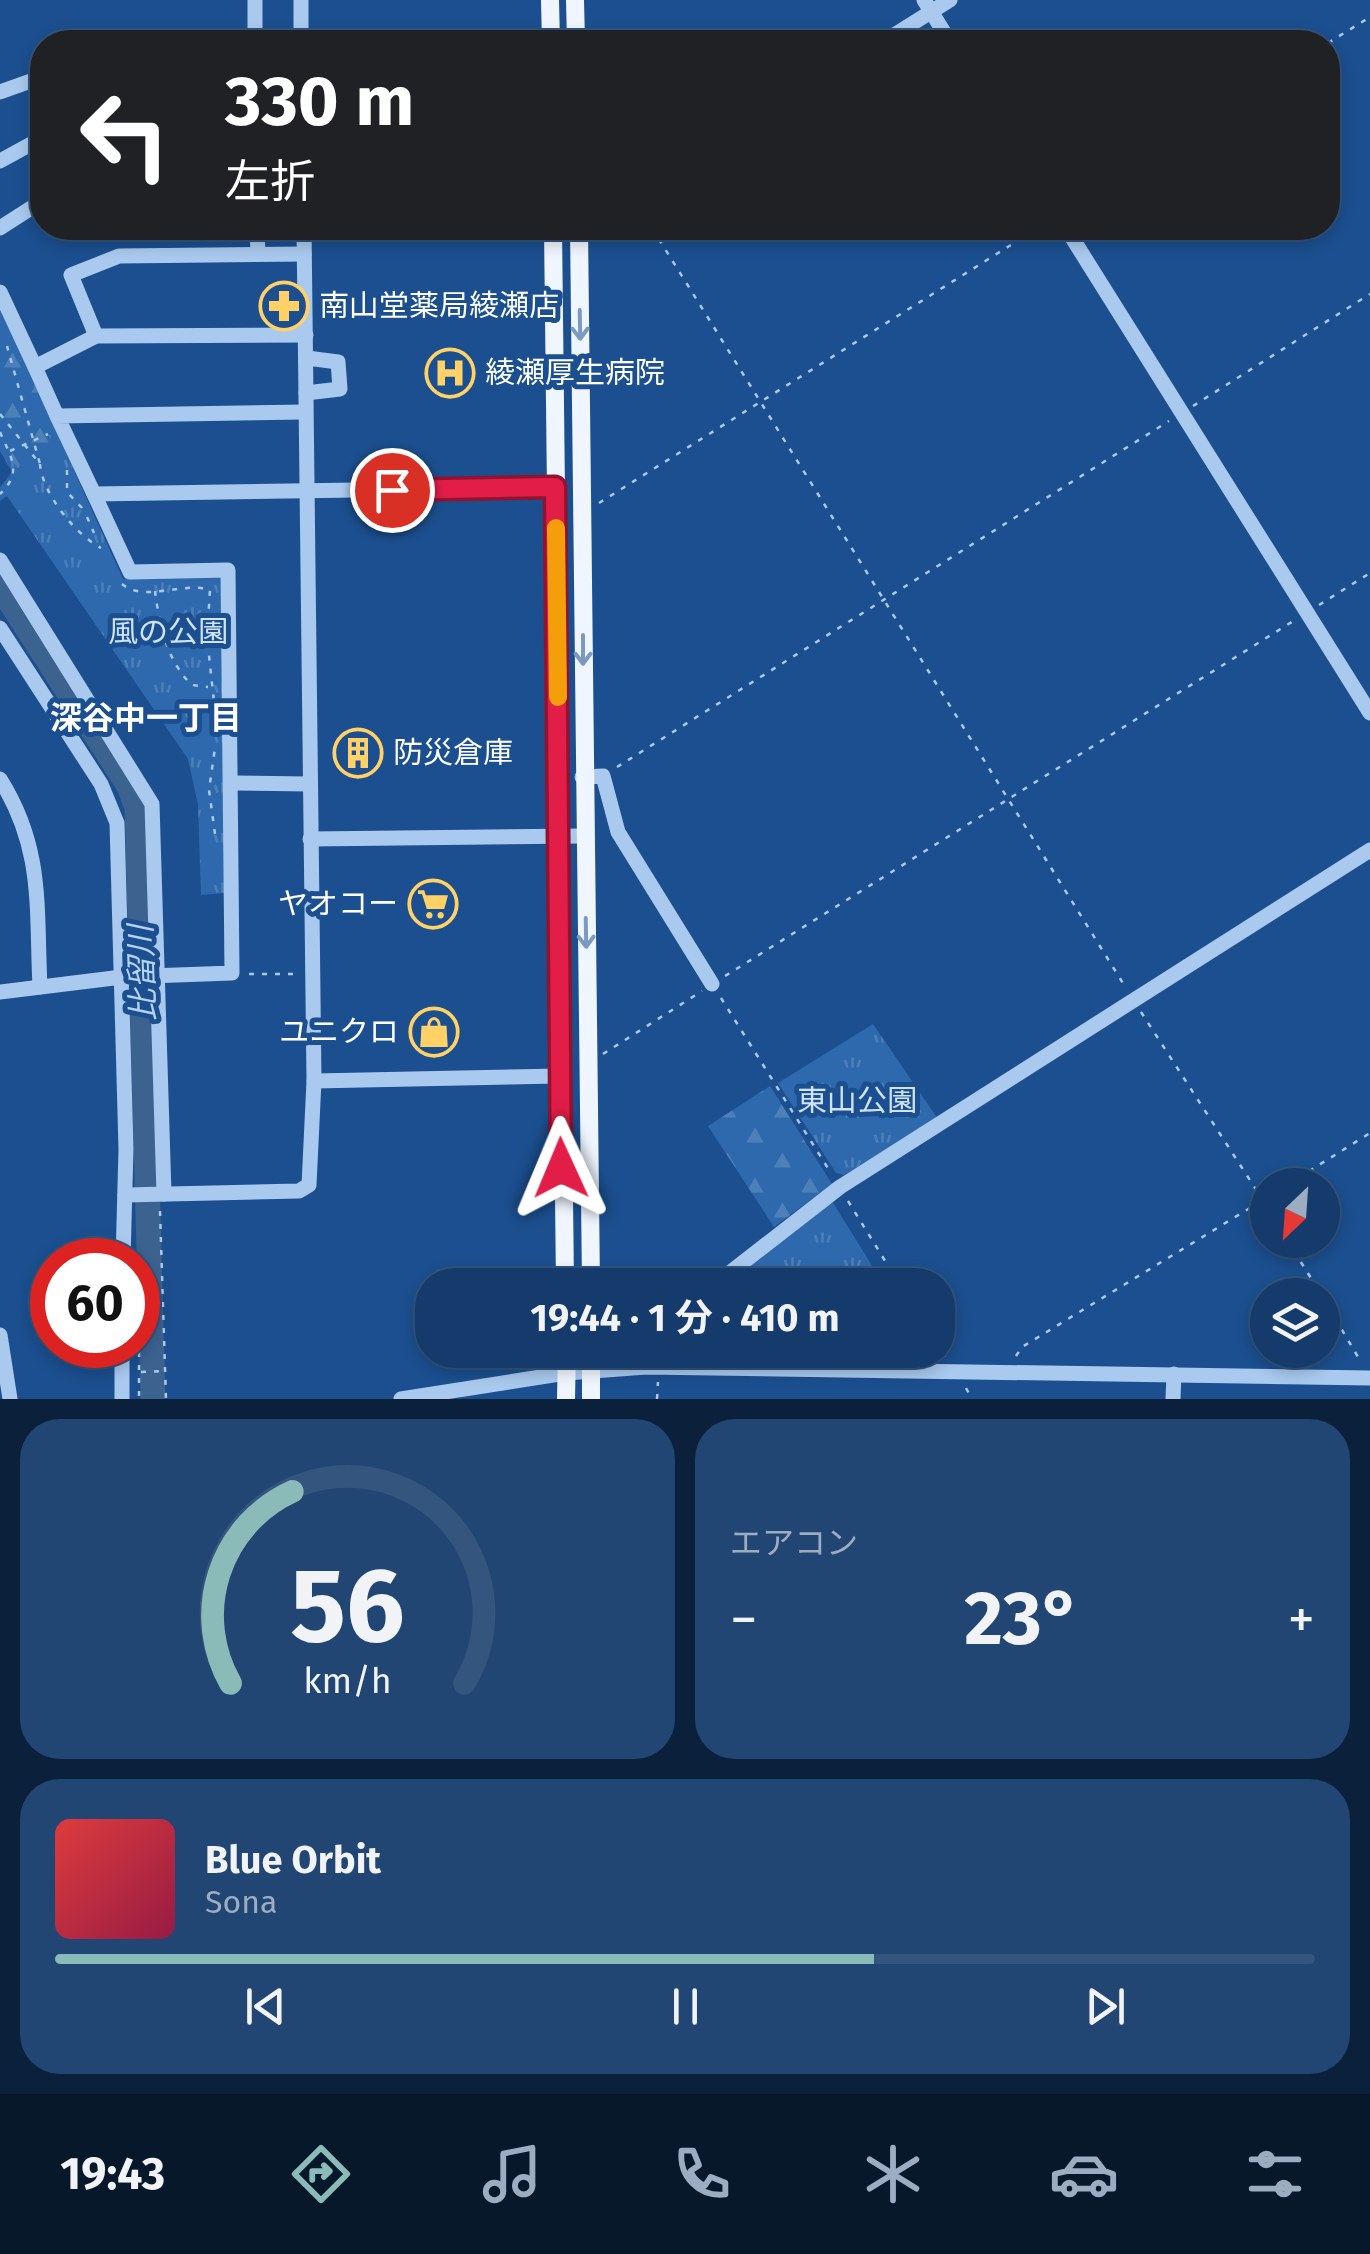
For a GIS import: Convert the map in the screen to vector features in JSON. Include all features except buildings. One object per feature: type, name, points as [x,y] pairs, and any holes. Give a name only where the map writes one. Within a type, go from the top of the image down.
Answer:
[{"type":"main road","points":[[550,0],[551,30]]},
{"type":"main road","points":[[575,0],[576,30]]},
{"type":"main road","points":[[553,240],[565,1268]]},
{"type":"main road","points":[[583,240],[582,776],[591,1268]]},
{"type":"main road","points":[[566,1368],[566,1399]]},
{"type":"main road","points":[[590,1399],[591,1370]]},
{"type":"street","points":[[255,30],[256,0]]},
{"type":"street","points":[[301,0],[301,30]]},
{"type":"street","points":[[897,30],[928,6],[950,0]]},
{"type":"street","points":[[928,6],[943,30]]},
{"type":"street","points":[[0,92],[30,81]]},
{"type":"street","points":[[0,160],[30,144]]},
{"type":"street","points":[[0,228],[30,209]]},
{"type":"street","points":[[257,240],[258,254]]},
{"type":"street","points":[[146,1194],[305,1190],[314,1081],[304,240]]},
{"type":"street","points":[[1074,240],[1370,713]]},
{"type":"street","points":[[96,336],[71,275],[119,256],[304,254]]},
{"type":"street","points":[[0,292],[130,572],[228,570],[233,784],[232,973],[141,976],[0,992]]},
{"type":"street","points":[[34,367],[96,336],[306,335]]},
{"type":"street","points":[[306,358],[338,362],[341,378],[340,389],[335,393],[306,393]]},
{"type":"street","points":[[57,416],[305,412]]},
{"type":"street","points":[[94,494],[555,487]]},
{"type":"street","points":[[0,560],[152,804],[141,976],[146,1194],[131,1238]]},
{"type":"street","points":[[0,628],[112,806],[141,976],[146,1194]]},
{"type":"street","points":[[582,776],[602,776],[618,832],[712,984]]},
{"type":"street","points":[[0,779],[17,806],[32,848],[40,987]]},
{"type":"street","points":[[233,784],[309,784]]},
{"type":"street","points":[[310,839],[584,836]]},
{"type":"street","points":[[736,1268],[840,1187],[1370,850]]},
{"type":"street","points":[[314,1081],[560,1076]]},
{"type":"street","points":[[0,1334],[10,1399]]},
{"type":"street","points":[[122,1368],[122,1399]]},
{"type":"street","points":[[401,1399],[566,1372],[639,1368],[1367,1378]]},
{"type":"street","points":[[1173,1399],[1174,1374]]},
{"type":"path","points":[[1340,36],[1370,17]]},
{"type":"path","points":[[660,240],[1134,1002],[1250,1176]]},
{"type":"path","points":[[583,510],[608,499],[1019,240]]},
{"type":"path","points":[[602,776],[1370,294]]},
{"type":"path","points":[[20,335],[7,345],[8,357],[21,383],[45,488],[82,536],[106,552]]},
{"type":"path","points":[[0,414],[40,464]]},
{"type":"path","points":[[0,432],[16,471],[14,482],[0,494]]},
{"type":"path","points":[[8,452],[23,442],[52,433]]},
{"type":"path","points":[[148,571],[155,590],[158,628],[182,673],[192,685],[228,682]]},
{"type":"path","points":[[589,1062],[1370,573]]},
{"type":"path","points":[[118,579],[131,592],[210,590],[210,686],[217,711]]},
{"type":"path","points":[[216,840],[209,790],[210,758],[218,742]]},
{"type":"path","points":[[232,973],[312,973]]},
{"type":"path","points":[[712,984],[890,1268]]},
{"type":"path","points":[[1315,1168],[1370,1134]]},
{"type":"path","points":[[146,1194],[160,1201],[166,1399]]},
{"type":"path","points":[[1014,1372],[1022,1347],[1250,1208]]},
{"type":"path","points":[[1340,1324],[1360,1356],[1367,1378]]},
{"type":"path","points":[[139,1399],[141,1368]]},
{"type":"path","points":[[141,1372],[163,1371]]},
{"type":"path","points":[[657,1399],[658,1382]]},
{"type":"green space","name":"風の公園","points":[[0,307],[123,579],[217,575],[222,580],[226,893],[201,895],[198,805],[188,759],[7,496],[0,501],[0,487],[12,472],[0,451]]},
{"type":"green space","points":[[0,333],[38,394],[49,430],[49,463],[34,467],[15,465],[4,450]]},
{"type":"green space","name":"東山公園","points":[[873,1024],[938,1119],[844,1175],[836,1173],[778,1083]]},
{"type":"green space","points":[[770,1086],[832,1184],[774,1227],[708,1126]]},
{"type":"green space","name":"東山公園","points":[[832,1201],[873,1268],[750,1268],[748,1264]]},
{"type":"waterway","name":"比留川","points":[[0,586],[129,786],[137,808],[153,1399]]},
{"type":"slow traffic","points":[[556,528],[558,697]]},
{"type":"place","name":"南山堂薬局綾瀬店","points":[[284,306]]},
{"type":"place","name":"綾瀬厚生病院","points":[[450,373]]},
{"type":"place","name":"防災倉庫","points":[[358,753]]},
{"type":"place","name":"ヤオコー","points":[[433,904]]},
{"type":"place","name":"ユニクロ","points":[[434,1032]]},
{"type":"district","name":"深谷中一丁目","points":[[146,718]]},
{"type":"route","points":[[392,490],[555,487],[561,1168]]}]
